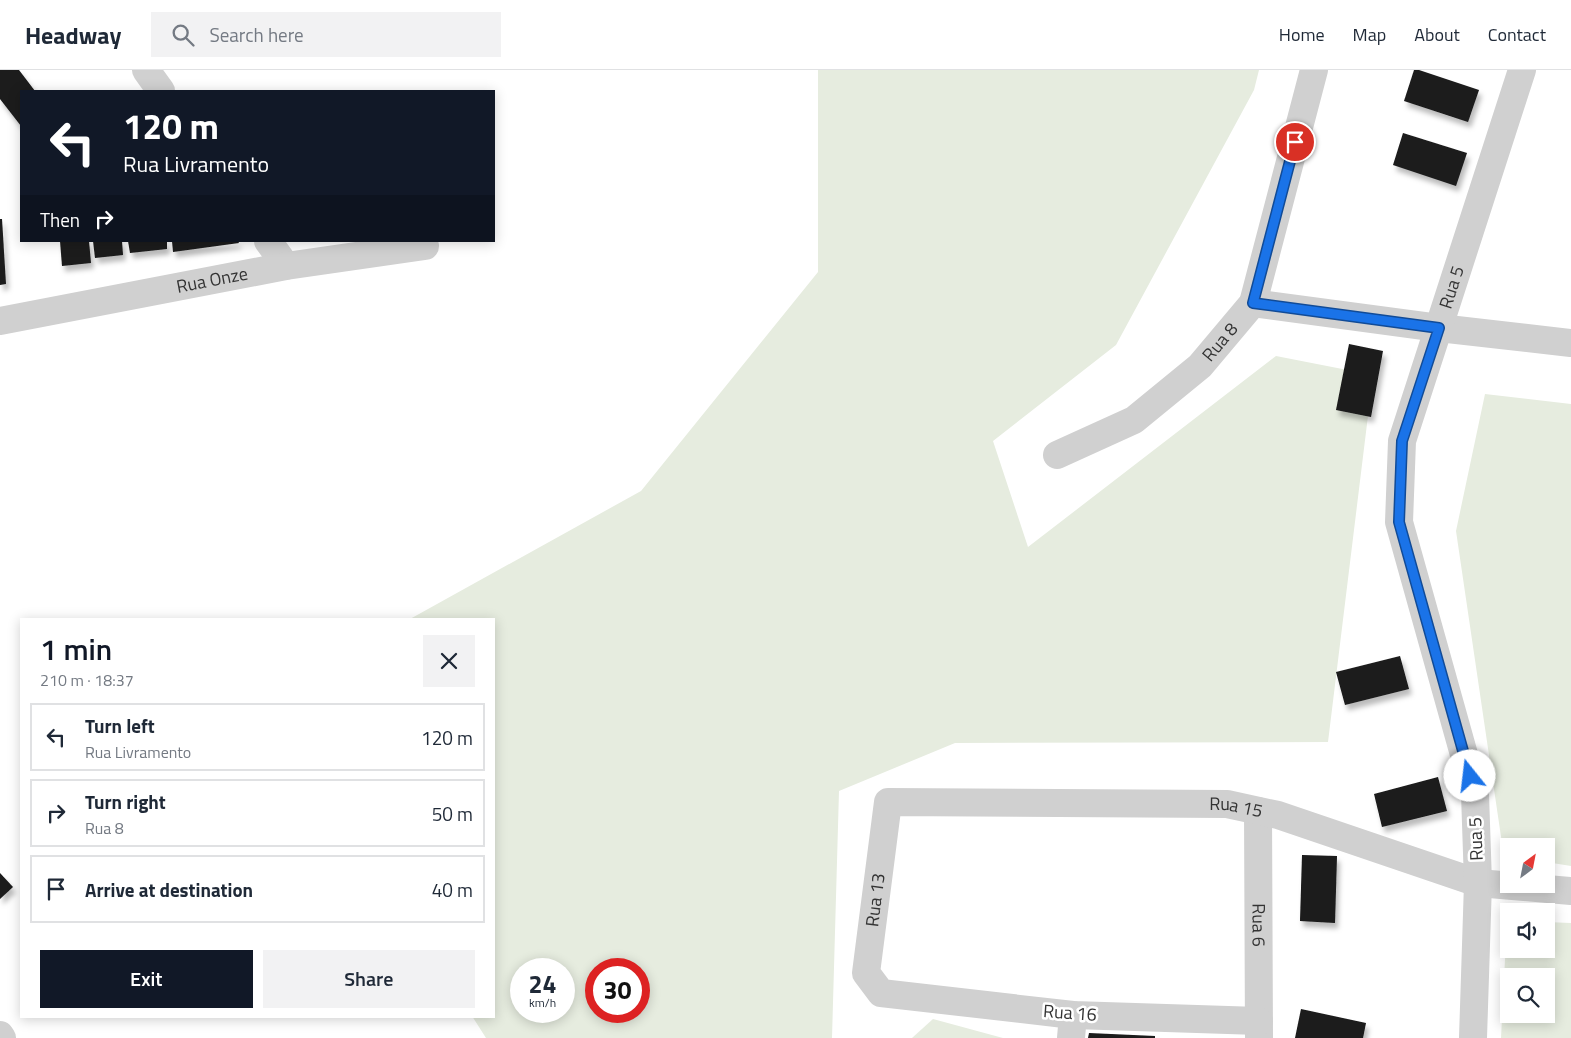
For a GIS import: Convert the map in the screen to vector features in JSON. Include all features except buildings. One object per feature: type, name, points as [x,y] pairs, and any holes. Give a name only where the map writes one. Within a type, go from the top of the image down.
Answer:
[{"type":"street","points":[[146,70],[160,90]]},
{"type":"street","name":"Rua 8","points":[[1058,455],[1134,420],[1200,366],[1253,303],[1314,70]]},
{"type":"street","name":"Rua 5","points":[[1474,1038],[1478,883],[1475,794],[1399,522],[1402,441],[1522,70]]},
{"type":"street","points":[[269,242],[286,266]]},
{"type":"street","name":"Rua Onze","points":[[0,321],[286,266],[425,246]]},
{"type":"street","points":[[1253,303],[1439,328],[1571,343]]},
{"type":"street","name":"Rua 15","points":[[888,802],[1227,804],[1278,815],[1478,883],[1571,891]]},
{"type":"street","name":"Rua 13","points":[[882,993],[866,973],[888,802]]},
{"type":"street","name":"Rua 6","points":[[1258,811],[1259,1029]]},
{"type":"street","name":"Rua 16","points":[[882,993],[1072,1027],[1259,1029]]},
{"type":"shaded area","points":[[818,70],[1259,70],[1254,90],[1116,345],[993,441],[1028,547],[1276,356],[1373,375],[1328,742],[955,743],[839,791],[832,1038],[486,1038],[473,1018],[495,1018],[495,618],[412,618],[641,491],[818,272]]},
{"type":"shaded area","points":[[1485,394],[1571,404],[1571,866],[1555,863],[1555,838],[1501,838],[1456,531]]},
{"type":"shaded area","points":[[1555,922],[1571,923],[1571,1038],[1501,1038],[1502,1023],[1555,1023],[1555,968],[1505,968],[1505,958],[1555,958]]},
{"type":"shaded area","points":[[933,1019],[1003,1038],[912,1038]]},
{"type":"route","points":[[1295,142],[1253,303],[1439,328],[1402,441],[1399,522],[1470,776]]}]
